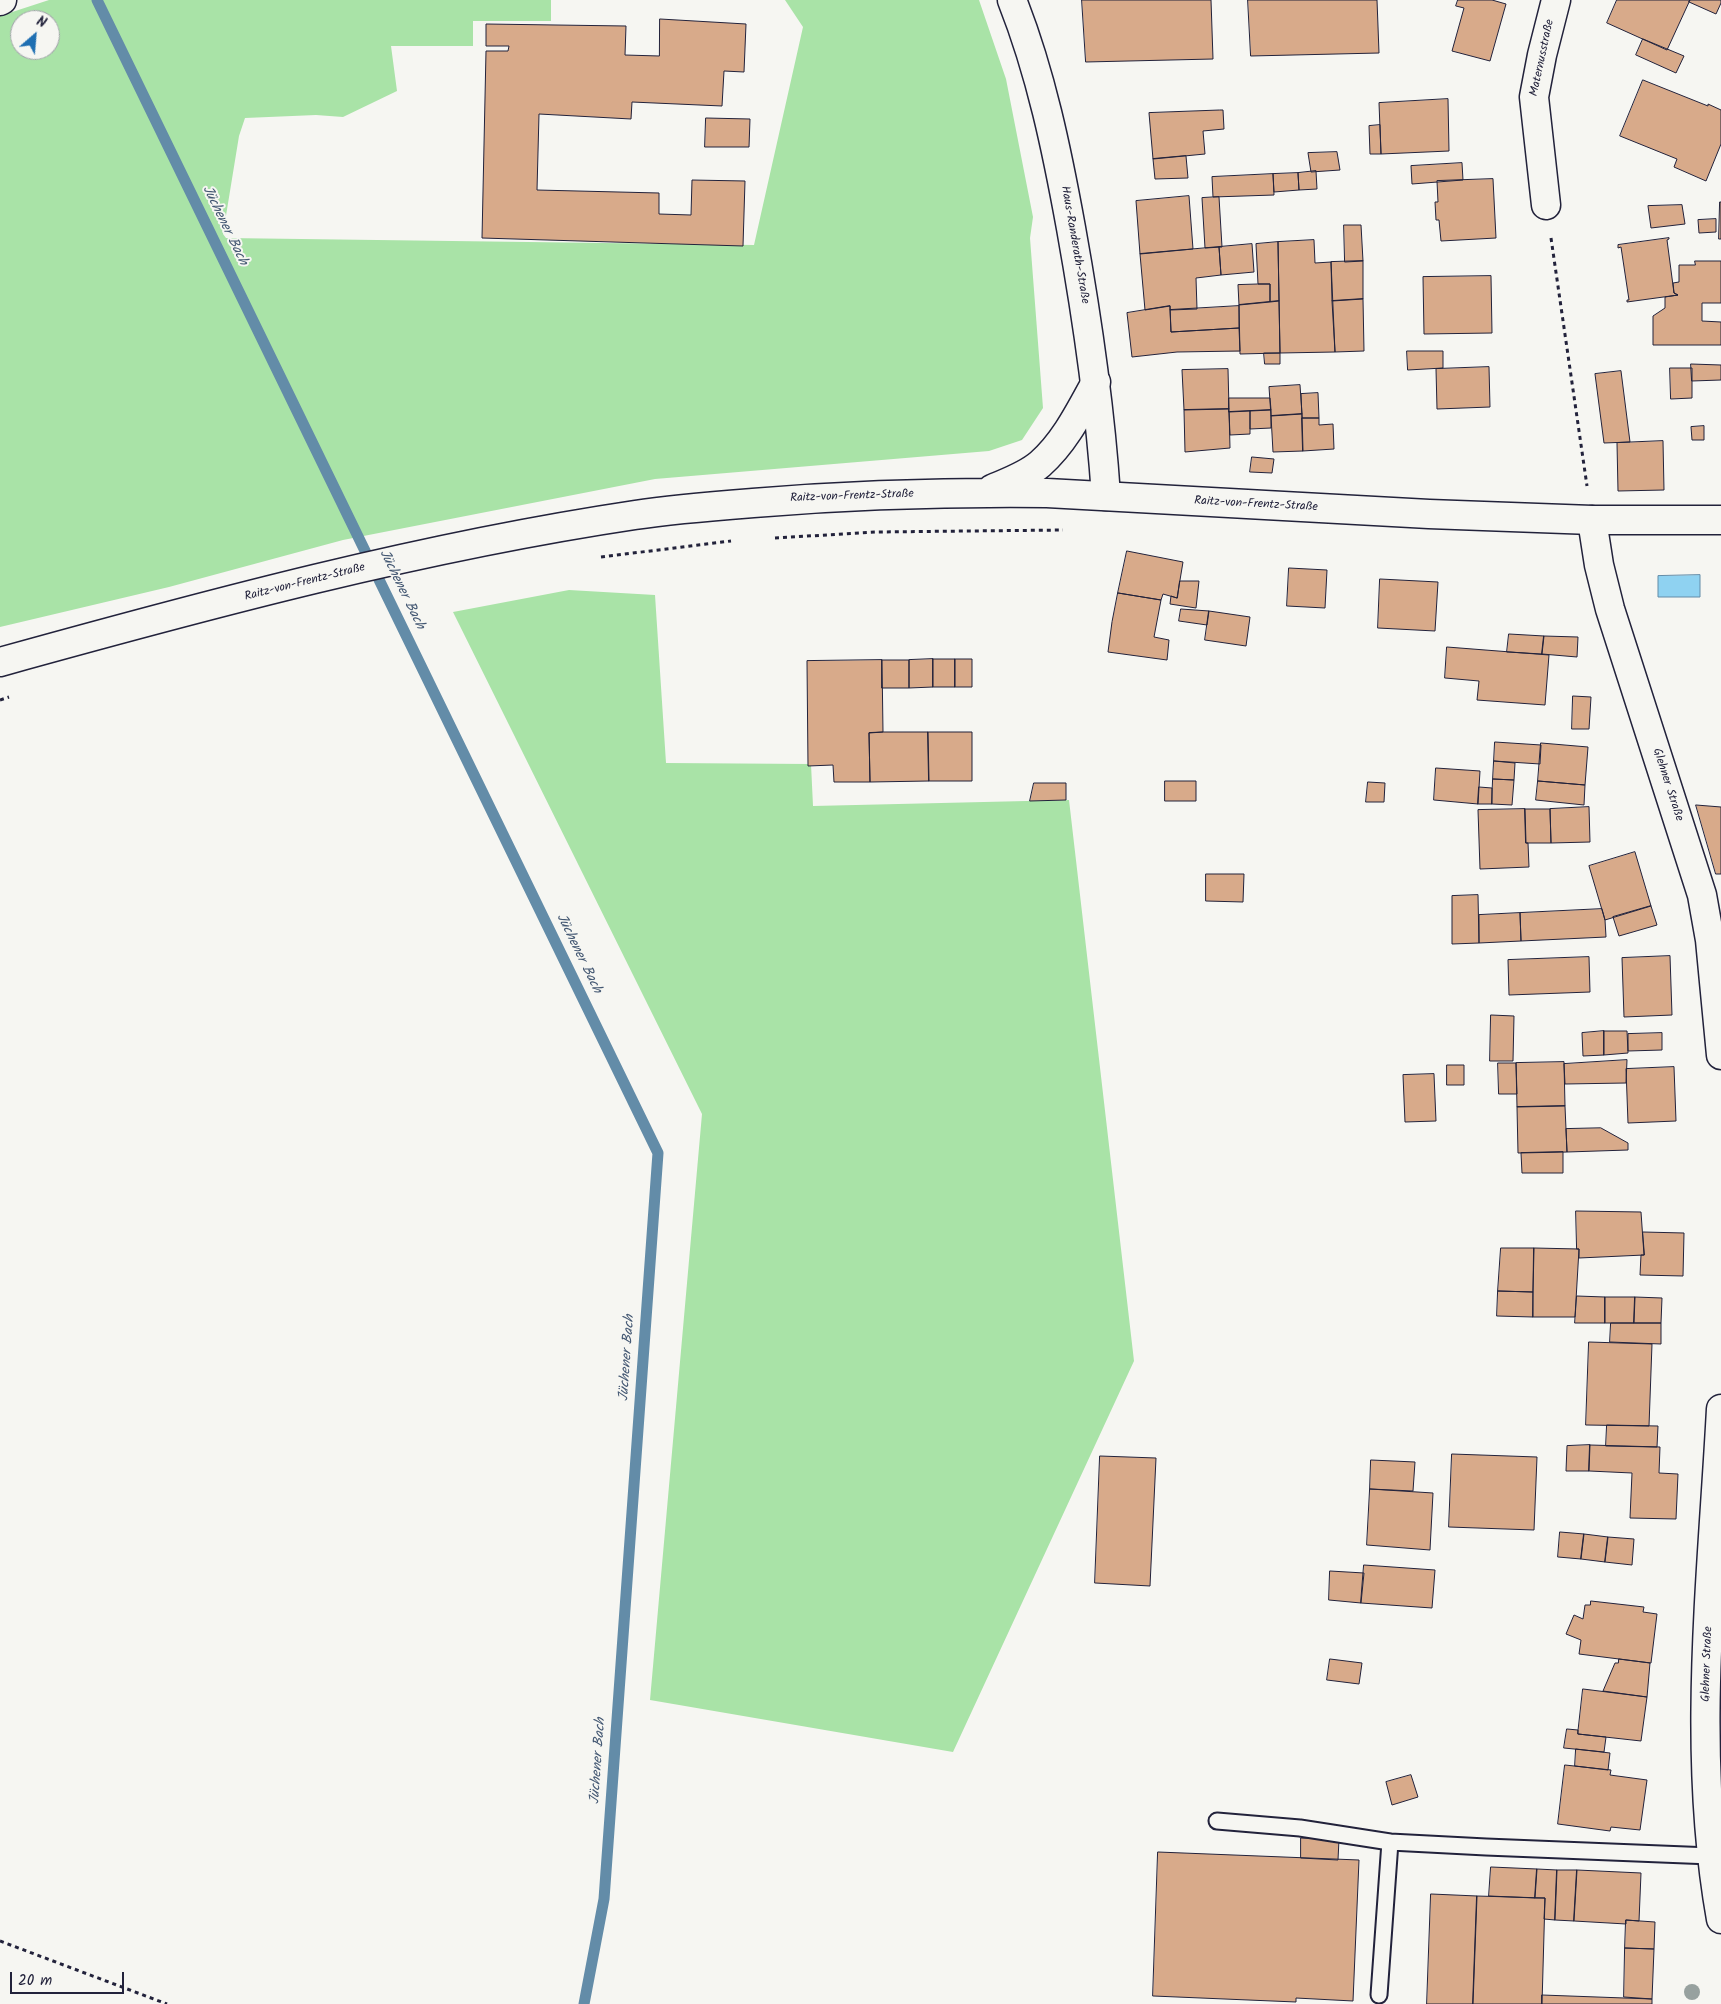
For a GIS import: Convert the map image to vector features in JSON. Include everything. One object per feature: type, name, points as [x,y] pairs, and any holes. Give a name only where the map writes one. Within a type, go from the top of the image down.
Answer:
[{"type":"main road","name":"Haus-Randerath-Straße","points":[[1012,0],[1038,79],[1053,140],[1081,282],[1096,382],[1106,496]]},
{"type":"main road","name":"Maternusstraße","points":[[1546,205],[1534,96],[1540,62],[1556,0]]},
{"type":"main road","points":[[983,492],[1022,476],[1039,465],[1051,453],[1075,420],[1096,382]]},
{"type":"main road","name":"Raitz-von-Frentz-Straße","points":[[0,662],[346,572],[477,542],[638,514],[797,499],[983,492],[1047,493],[1429,514],[1592,520],[1721,520]]},
{"type":"main road","name":"Glehner Straße","points":[[1592,520],[1599,565],[1610,609],[1702,895],[1710,940],[1721,1055]]},
{"type":"main road","name":"Glehner Straße","points":[[1721,1409],[1707,1683],[1707,1780],[1711,1856],[1721,1919]]},
{"type":"lane","points":[[1217,1821],[1300,1828],[1390,1842],[1711,1856]]},
{"type":"lane","points":[[1379,1995],[1390,1842]]},
{"type":"path","points":[[1546,205],[1592,520]]},
{"type":"path","points":[[772,538],[876,532],[1064,530]]},
{"type":"path","points":[[599,558],[734,541]]},
{"type":"path","points":[[0,1942],[167,2004]]},
{"type":"green space","points":[[49,0],[551,0],[551,21],[473,21],[473,46],[391,46],[397,91],[343,117],[316,115],[245,118],[239,136],[223,234],[226,238],[754,245],[803,27],[785,0],[979,0],[1006,79],[1033,217],[1030,238],[1043,408],[1022,440],[989,451],[655,479],[343,540],[169,587],[0,627],[0,16],[10,13],[10,60],[60,60],[60,10],[18,10]]},
{"type":"green space","points":[[569,590],[655,595],[666,763],[811,764],[813,806],[1069,800],[1134,1361],[953,1752],[650,1700],[702,1114],[453,612]]},
{"type":"water","points":[[1700,575],[1700,597],[1658,597],[1658,576]]},
{"type":"building","points":[[1082,0],[1211,0],[1213,59],[1086,62]]},
{"type":"building","points":[[1248,0],[1377,0],[1379,53],[1251,56]]},
{"type":"building","points":[[1458,0],[1492,0],[1506,4],[1490,61],[1452,51],[1464,8],[1456,6]]},
{"type":"building","points":[[1617,0],[1690,0],[1667,50],[1607,23]]},
{"type":"building","points":[[1690,0],[1721,0],[1721,3],[1716,14],[1689,2]]},
{"type":"building","points":[[660,19],[746,24],[744,72],[724,71],[722,106],[632,102],[631,119],[539,114],[537,190],[659,193],[659,214],[691,215],[692,180],[745,181],[743,246],[482,238],[486,51],[508,51],[509,46],[486,46],[486,24],[626,26],[625,55],[659,56]]},
{"type":"building","points":[[1643,39],[1684,56],[1676,73],[1636,55]]},
{"type":"building","points":[[1643,80],[1721,110],[1721,144],[1706,181],[1674,167],[1677,159],[1620,136]]},
{"type":"building","points":[[1448,99],[1449,151],[1381,154],[1379,103]]},
{"type":"building","points":[[1223,110],[1224,129],[1203,131],[1205,154],[1153,159],[1149,113]]},
{"type":"building","points":[[706,118],[750,119],[749,147],[705,147]]},
{"type":"building","points":[[1380,125],[1381,154],[1370,154],[1369,126]]},
{"type":"building","points":[[1337,152],[1340,170],[1311,172],[1308,153]]},
{"type":"building","points":[[1186,156],[1188,178],[1155,179],[1153,159]]},
{"type":"building","points":[[1462,163],[1463,180],[1412,184],[1411,166]]},
{"type":"building","points":[[1316,171],[1317,189],[1299,190],[1298,173]]},
{"type":"building","points":[[1298,173],[1299,190],[1274,192],[1273,174]]},
{"type":"building","points":[[1273,174],[1274,195],[1213,197],[1212,177]]},
{"type":"building","points":[[1493,179],[1496,238],[1441,241],[1439,220],[1436,220],[1435,202],[1438,202],[1437,181]]},
{"type":"building","points":[[1189,196],[1193,249],[1140,254],[1136,201]]},
{"type":"building","points":[[1219,197],[1222,247],[1205,248],[1202,198]]},
{"type":"building","points":[[1720,202],[1721,239],[1719,239]]},
{"type":"building","points":[[1682,205],[1685,224],[1651,228],[1648,206]]},
{"type":"building","points":[[1716,219],[1716,232],[1699,233],[1698,220]]},
{"type":"building","points":[[1344,225],[1361,225],[1363,261],[1345,262]]},
{"type":"building","points":[[1669,238],[1667,240],[1674,293],[1678,295],[1627,302],[1629,300],[1621,247],[1618,248],[1618,245]]},
{"type":"building","points":[[1314,240],[1315,263],[1331,262],[1335,352],[1280,353],[1278,242]]},
{"type":"building","points":[[1278,242],[1279,301],[1270,302],[1270,284],[1258,284],[1256,244]]},
{"type":"building","points":[[1252,244],[1254,272],[1221,275],[1219,247]]},
{"type":"building","points":[[1219,247],[1221,275],[1196,278],[1197,309],[1170,310],[1170,306],[1145,310],[1140,254]]},
{"type":"building","points":[[1363,261],[1363,299],[1332,301],[1331,262]]},
{"type":"building","points":[[1695,261],[1721,261],[1721,303],[1702,303],[1702,321],[1721,322],[1721,345],[1653,345],[1653,316],[1665,308],[1665,297],[1678,295],[1674,293],[1673,283],[1679,282],[1679,265],[1695,265]]},
{"type":"building","points":[[1491,276],[1492,333],[1424,334],[1423,277]]},
{"type":"building","points":[[1270,284],[1270,302],[1239,305],[1238,285]]},
{"type":"building","points":[[1363,299],[1364,351],[1335,352],[1332,301]]},
{"type":"building","points":[[1279,301],[1280,353],[1240,354],[1239,305]]},
{"type":"building","points":[[1170,306],[1171,332],[1239,328],[1240,351],[1177,352],[1132,357],[1127,313]]},
{"type":"building","points":[[1239,306],[1239,328],[1171,332],[1170,310]]},
{"type":"building","points":[[1407,351],[1443,351],[1443,368],[1408,370]]},
{"type":"building","points":[[1264,353],[1280,353],[1280,364],[1265,364]]},
{"type":"building","points":[[1691,364],[1721,365],[1721,380],[1692,381]]},
{"type":"building","points":[[1489,367],[1490,407],[1437,409],[1436,369]]},
{"type":"building","points":[[1670,368],[1692,368],[1692,398],[1671,399]]},
{"type":"building","points":[[1228,369],[1229,409],[1184,410],[1182,370]]},
{"type":"building","points":[[1621,371],[1630,442],[1604,443],[1595,374]]},
{"type":"building","points":[[1300,385],[1302,414],[1271,416],[1269,387]]},
{"type":"building","points":[[1318,393],[1319,418],[1302,418],[1301,394]]},
{"type":"building","points":[[1229,398],[1270,398],[1271,410],[1229,412]]},
{"type":"building","points":[[1229,409],[1230,448],[1185,452],[1184,410]]},
{"type":"building","points":[[1271,410],[1271,428],[1250,429],[1250,411]]},
{"type":"building","points":[[1250,411],[1250,434],[1230,435],[1229,412]]},
{"type":"building","points":[[1302,414],[1303,451],[1273,452],[1271,416]]},
{"type":"building","points":[[1302,418],[1319,418],[1319,425],[1333,424],[1334,449],[1303,451]]},
{"type":"building","points":[[1704,426],[1704,440],[1692,440],[1691,427]]},
{"type":"building","points":[[1663,441],[1664,490],[1618,491],[1617,443]]},
{"type":"building","points":[[1252,457],[1274,459],[1272,473],[1250,472]]},
{"type":"building","points":[[1127,551],[1183,562],[1177,598],[1163,594],[1161,600],[1118,593]]},
{"type":"building","points":[[1289,568],[1327,570],[1325,608],[1287,606]]},
{"type":"building","points":[[1380,579],[1438,582],[1435,631],[1378,628]]},
{"type":"building","points":[[1180,581],[1199,581],[1196,608],[1170,604],[1171,596],[1177,598]]},
{"type":"building","points":[[1118,593],[1161,600],[1154,637],[1169,640],[1167,660],[1108,652]]},
{"type":"building","points":[[1181,609],[1209,611],[1207,625],[1179,621]]},
{"type":"building","points":[[1209,611],[1250,617],[1246,646],[1205,640]]},
{"type":"building","points":[[1509,634],[1544,636],[1542,654],[1507,652]]},
{"type":"building","points":[[1544,636],[1578,637],[1577,657],[1542,654]]},
{"type":"building","points":[[1447,647],[1549,655],[1545,705],[1477,700],[1479,681],[1445,678]]},
{"type":"building","points":[[933,659],[933,687],[909,688],[909,660]]},
{"type":"building","points":[[933,659],[955,659],[955,687],[933,687]]},
{"type":"building","points":[[955,659],[972,659],[972,687],[955,687]]},
{"type":"building","points":[[882,660],[909,660],[909,688],[882,688]]},
{"type":"building","points":[[882,660],[883,732],[869,733],[870,782],[834,782],[833,765],[808,766],[807,661]]},
{"type":"building","points":[[1573,696],[1591,697],[1589,729],[1572,729]]},
{"type":"building","points":[[928,732],[929,781],[870,782],[869,733]]},
{"type":"building","points":[[928,732],[972,732],[972,781],[929,781]]},
{"type":"building","points":[[1495,742],[1541,745],[1540,764],[1494,761]]},
{"type":"building","points":[[1541,743],[1588,747],[1585,785],[1538,781]]},
{"type":"building","points":[[1494,761],[1515,763],[1514,780],[1493,779]]},
{"type":"building","points":[[1436,768],[1480,771],[1478,804],[1434,800]]},
{"type":"building","points":[[1493,779],[1514,780],[1512,805],[1492,804]]},
{"type":"building","points":[[1165,781],[1196,781],[1196,801],[1165,801]]},
{"type":"building","points":[[1538,781],[1585,785],[1584,805],[1536,800]]},
{"type":"building","points":[[1368,782],[1385,783],[1384,802],[1366,802]]},
{"type":"building","points":[[1034,783],[1066,783],[1066,800],[1030,801]]},
{"type":"building","points":[[1479,787],[1492,788],[1492,804],[1478,804]]},
{"type":"building","points":[[1696,805],[1721,807],[1721,874],[1716,874]]},
{"type":"building","points":[[1589,807],[1590,842],[1551,843],[1550,809]]},
{"type":"building","points":[[1525,809],[1529,867],[1480,869],[1478,810]]},
{"type":"building","points":[[1525,809],[1550,809],[1551,843],[1526,843]]},
{"type":"building","points":[[1635,852],[1651,906],[1605,920],[1589,866]]},
{"type":"building","points":[[1206,874],[1244,874],[1243,902],[1206,901]]},
{"type":"building","points":[[1478,895],[1479,943],[1452,944],[1452,896]]},
{"type":"building","points":[[1651,906],[1657,925],[1619,936],[1613,917]]},
{"type":"building","points":[[1602,909],[1606,937],[1521,941],[1520,913]]},
{"type":"building","points":[[1520,913],[1521,941],[1479,943],[1479,915]]},
{"type":"building","points":[[1670,956],[1672,1015],[1624,1017],[1622,958]]},
{"type":"building","points":[[1589,957],[1590,992],[1509,995],[1508,960]]},
{"type":"building","points":[[1491,1015],[1514,1016],[1513,1061],[1490,1061]]},
{"type":"building","points":[[1604,1031],[1604,1055],[1583,1056],[1582,1033]]},
{"type":"building","points":[[1604,1031],[1627,1031],[1628,1053],[1604,1055]]},
{"type":"building","points":[[1662,1033],[1662,1050],[1628,1051],[1628,1034]]},
{"type":"building","points":[[1627,1060],[1626,1083],[1565,1084],[1564,1064]]},
{"type":"building","points":[[1564,1062],[1565,1106],[1517,1107],[1516,1063]]},
{"type":"building","points":[[1498,1063],[1516,1063],[1517,1094],[1499,1094]]},
{"type":"building","points":[[1447,1065],[1464,1065],[1464,1085],[1447,1085]]},
{"type":"building","points":[[1674,1067],[1676,1121],[1628,1123],[1626,1069]]},
{"type":"building","points":[[1434,1074],[1436,1121],[1405,1122],[1403,1075]]},
{"type":"building","points":[[1565,1106],[1567,1152],[1518,1153],[1517,1107]]},
{"type":"building","points":[[1601,1128],[1628,1143],[1628,1150],[1567,1152],[1566,1129]]},
{"type":"building","points":[[1563,1152],[1563,1173],[1522,1173],[1521,1153]]},
{"type":"building","points":[[1576,1211],[1641,1212],[1644,1255],[1579,1258]]},
{"type":"building","points":[[1643,1232],[1684,1233],[1683,1276],[1640,1275],[1641,1255],[1644,1255]]},
{"type":"building","points":[[1501,1248],[1534,1248],[1533,1292],[1498,1291]]},
{"type":"building","points":[[1534,1248],[1579,1249],[1575,1317],[1533,1317]]},
{"type":"building","points":[[1498,1291],[1533,1292],[1533,1317],[1497,1316]]},
{"type":"building","points":[[1577,1296],[1605,1297],[1605,1323],[1575,1323]]},
{"type":"building","points":[[1605,1297],[1635,1297],[1634,1323],[1605,1323]]},
{"type":"building","points":[[1635,1297],[1662,1298],[1661,1323],[1634,1323]]},
{"type":"building","points":[[1611,1323],[1661,1323],[1661,1344],[1610,1342]]},
{"type":"building","points":[[1589,1342],[1652,1344],[1649,1426],[1586,1425]]},
{"type":"building","points":[[1607,1425],[1658,1426],[1657,1447],[1606,1446]]},
{"type":"building","points":[[1590,1445],[1660,1447],[1659,1473],[1678,1474],[1676,1519],[1630,1518],[1632,1473],[1589,1471]]},
{"type":"building","points":[[1590,1445],[1589,1471],[1566,1471],[1567,1446]]},
{"type":"building","points":[[1452,1454],[1537,1457],[1534,1530],[1449,1527]]},
{"type":"building","points":[[1100,1456],[1156,1458],[1150,1586],[1095,1583]]},
{"type":"building","points":[[1371,1460],[1415,1462],[1413,1491],[1370,1489]]},
{"type":"building","points":[[1370,1489],[1433,1493],[1430,1550],[1367,1545]]},
{"type":"building","points":[[1560,1532],[1584,1534],[1581,1559],[1558,1557]]},
{"type":"building","points":[[1584,1534],[1608,1537],[1605,1562],[1581,1559]]},
{"type":"building","points":[[1608,1537],[1634,1539],[1632,1565],[1605,1562]]},
{"type":"building","points":[[1364,1565],[1435,1570],[1432,1608],[1361,1603]]},
{"type":"building","points":[[1330,1571],[1364,1573],[1361,1603],[1329,1600]]},
{"type":"building","points":[[1591,1601],[1644,1607],[1643,1612],[1657,1614],[1651,1663],[1579,1654],[1581,1640],[1566,1634],[1574,1615],[1583,1619],[1585,1605],[1590,1605]]},
{"type":"building","points":[[1330,1659],[1362,1663],[1359,1684],[1327,1680]]},
{"type":"building","points":[[1619,1659],[1650,1663],[1647,1697],[1603,1691],[1615,1663],[1618,1663]]},
{"type":"building","points":[[1583,1689],[1647,1697],[1641,1741],[1578,1734]]},
{"type":"building","points":[[1567,1729],[1578,1730],[1578,1734],[1606,1737],[1604,1752],[1564,1748]]},
{"type":"building","points":[[1576,1749],[1610,1753],[1608,1770],[1575,1766]]},
{"type":"building","points":[[1565,1765],[1611,1770],[1610,1775],[1647,1780],[1640,1830],[1611,1827],[1610,1831],[1558,1824]]},
{"type":"building","points":[[1411,1775],[1418,1797],[1392,1805],[1386,1782]]},
{"type":"building","points":[[1301,1838],[1339,1839],[1338,1860],[1301,1858]]},
{"type":"building","points":[[1158,1852],[1359,1860],[1353,2001],[1296,1998],[1296,2002],[1153,1996]]},
{"type":"building","points":[[1491,1867],[1537,1869],[1535,1898],[1489,1896]]},
{"type":"building","points":[[1537,1869],[1557,1870],[1555,1920],[1544,1919],[1545,1898],[1535,1898]]},
{"type":"building","points":[[1557,1870],[1577,1870],[1574,1921],[1555,1920]]},
{"type":"building","points":[[1577,1870],[1641,1873],[1639,1921],[1626,1920],[1626,1924],[1574,1921]]},
{"type":"building","points":[[1431,1894],[1477,1896],[1473,2004],[1427,2004]]},
{"type":"building","points":[[1477,1896],[1545,1898],[1542,2004],[1473,2004]]},
{"type":"building","points":[[1626,1920],[1655,1922],[1654,1949],[1625,1948]]},
{"type":"building","points":[[1625,1948],[1654,1949],[1652,1999],[1624,1997]]},
{"type":"building","points":[[1542,1995],[1652,1999],[1652,2004],[1542,2004]]},
{"type":"waterway","name":"Jüchener Bach","points":[[97,0],[658,1153],[604,1899],[584,2004]]}]
